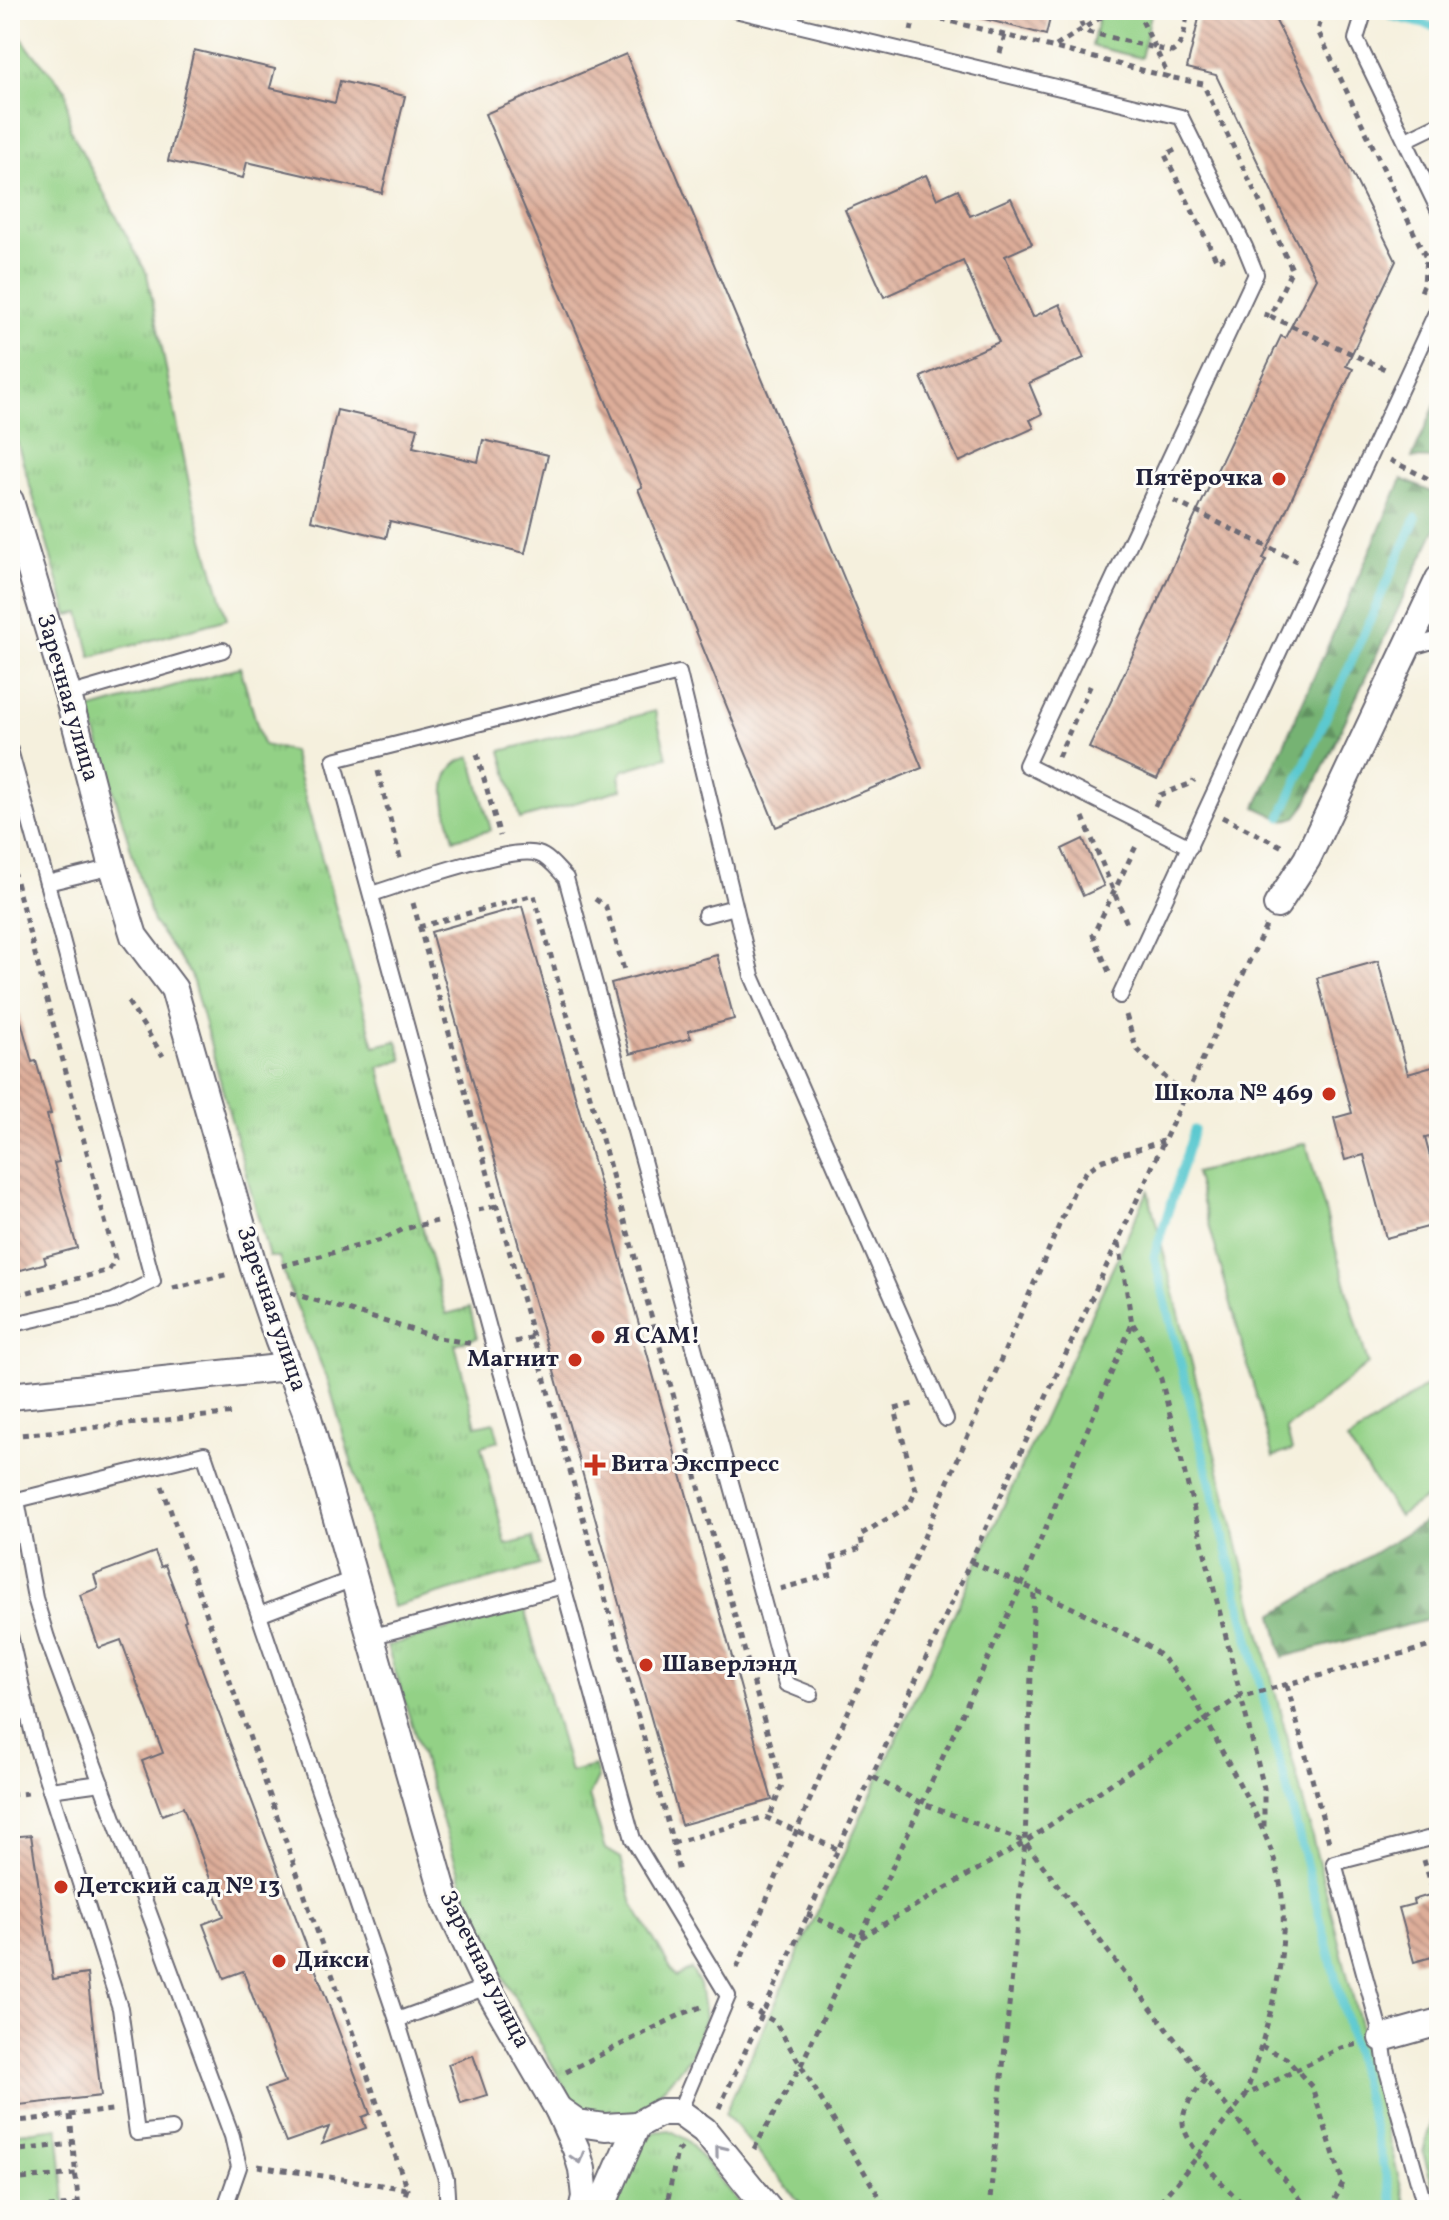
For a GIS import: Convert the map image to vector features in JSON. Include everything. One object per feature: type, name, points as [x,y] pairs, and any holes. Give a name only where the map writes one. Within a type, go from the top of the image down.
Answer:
[{"type":"street","name":"Заречная улица","points":[[10,501],[68,695],[134,936],[174,989],[254,1268],[307,1414],[446,1901],[487,1987],[558,2109],[576,2149],[585,2197],[582,2210]]},
{"type":"street","points":[[1277,905],[1307,859],[1439,579]]},
{"type":"street","points":[[10,1396],[288,1367]]},
{"type":"street","points":[[1372,2041],[1439,2022]]},
{"type":"street","points":[[558,2109],[578,2123],[605,2127],[637,2125],[661,2112],[679,2112],[704,2130],[769,2210]]},
{"type":"street","points":[[600,2210],[637,2125]]},
{"type":"lane","points":[[1365,10],[1356,39],[1439,211]]},
{"type":"lane","points":[[744,11],[1181,117],[1256,274],[1026,765],[1190,847]]},
{"type":"lane","points":[[1406,140],[1439,124]]},
{"type":"lane","points":[[1120,996],[1439,306]]},
{"type":"lane","points":[[1405,649],[1439,639]]},
{"type":"lane","points":[[68,695],[223,650]]},
{"type":"lane","points":[[679,2112],[728,1996],[633,1839],[494,1347],[334,760],[679,673],[752,976],[946,1419]]},
{"type":"lane","points":[[10,750],[153,1281],[113,1301],[10,1325]]},
{"type":"lane","points":[[372,894],[517,852],[538,854],[566,878],[786,1684],[811,1694]]},
{"type":"lane","points":[[47,883],[113,867]]},
{"type":"lane","points":[[705,915],[735,907]]},
{"type":"lane","points":[[224,2210],[239,2167],[232,2136],[47,1638],[35,1598],[17,1500],[204,1454],[397,2020],[446,2179],[448,2210]]},
{"type":"lane","points":[[259,1615],[353,1579]]},
{"type":"lane","points":[[370,1637],[563,1586]]},
{"type":"lane","points":[[10,1635],[34,1740],[120,2008],[137,2133],[172,2129]]},
{"type":"lane","points":[[50,1790],[101,1783]]},
{"type":"lane","points":[[1426,2210],[1386,2067],[1372,2041],[1334,1863],[1439,1836]]},
{"type":"lane","points":[[397,2020],[487,1987]]},
{"type":"path","points":[[906,10],[1203,84],[1292,269],[1270,316]]},
{"type":"path","points":[[1081,10],[1079,20],[1088,32],[1172,52],[1181,42],[1188,10]]},
{"type":"path","points":[[1055,47],[1112,10]]},
{"type":"path","points":[[1414,10],[1439,16]]},
{"type":"path","points":[[1141,11],[1169,77]]},
{"type":"path","points":[[1323,11],[1318,31],[1426,258],[1424,284],[1418,298]]},
{"type":"path","points":[[1254,325],[1260,312],[1387,370]]},
{"type":"path","points":[[1372,452],[1439,484]]},
{"type":"path","points":[[1181,488],[1174,501],[1297,561]]},
{"type":"path","points":[[1049,777],[1095,675]]},
{"type":"path","points":[[373,751],[673,1843],[680,1870],[673,1906]]},
{"type":"path","points":[[477,754],[500,837]]},
{"type":"path","points":[[1085,794],[1079,807],[1131,933],[1143,948]]},
{"type":"path","points":[[1207,810],[1307,859]]},
{"type":"path","points":[[10,859],[115,1259],[109,1270],[10,1297]]},
{"type":"path","points":[[419,927],[534,895],[782,1785],[769,1818]]},
{"type":"path","points":[[666,2210],[677,2151],[704,2130],[716,2116],[1164,1141],[1277,905]]},
{"type":"path","points":[[728,1996],[736,1969],[795,1831],[1077,1184],[1087,1171],[1101,1161],[1164,1141]]},
{"type":"path","points":[[274,1269],[459,1215]]},
{"type":"path","points":[[1118,1241],[1132,1324],[1161,1379],[1264,1788],[1264,1836]]},
{"type":"path","points":[[153,1281],[173,1289],[235,1273]]},
{"type":"path","points":[[281,1290],[439,1338],[494,1347]]},
{"type":"path","points":[[749,2157],[801,2065],[860,1938],[1022,1584],[1132,1324]]},
{"type":"path","points":[[761,1595],[833,1574],[830,1559],[863,1547],[860,1535],[909,1506],[916,1490],[895,1409],[936,1397]]},
{"type":"path","points":[[10,1436],[235,1413]]},
{"type":"path","points":[[162,1485],[407,2189],[400,2210]]},
{"type":"path","points":[[971,1562],[1151,1649],[1185,1682],[1264,1836],[1277,1868],[1284,1914],[1279,1966],[1246,2095],[1152,2210]]},
{"type":"path","points":[[989,2210],[1025,1842],[1034,1590]]},
{"type":"path","points":[[860,1938],[1025,1842],[1239,1697],[1439,1644]]},
{"type":"path","points":[[1287,1685],[1334,1863]]},
{"type":"path","points":[[871,1776],[921,1803],[1025,1842],[1309,2210]]},
{"type":"path","points":[[673,1843],[765,1817],[837,1849]]},
{"type":"path","points":[[1419,1841],[1434,1894]]},
{"type":"path","points":[[807,1914],[860,1938]]},
{"type":"path","points":[[558,2076],[682,2014],[728,1996],[775,2022],[887,2210]]},
{"type":"path","points":[[1246,2095],[1341,2048],[1372,2041]]},
{"type":"path","points":[[1261,2046],[1286,2058],[1312,2087],[1343,2183],[1334,2201],[1319,2210]]},
{"type":"path","points":[[1205,2079],[1188,2104],[1183,2124],[1198,2156],[1251,2210]]},
{"type":"path","points":[[10,2122],[133,2108]]},
{"type":"path","points":[[25,2210],[79,2207],[70,2115]]},
{"type":"path","points":[[10,2151],[72,2144]]},
{"type":"path","points":[[258,2166],[407,2189]]},
{"type":"path","points":[[10,2180],[76,2174]]},
{"type":"green space","points":[[1100,10],[1152,10],[1141,58],[1092,46]]},
{"type":"green space","points":[[10,20],[30,50],[66,90],[70,129],[147,274],[191,493],[227,619],[91,657],[80,613],[68,615],[10,418]]},
{"type":"green space","points":[[1439,396],[1439,447],[1433,459],[1412,458]]},
{"type":"green space","points":[[1402,479],[1436,494],[1439,498],[1439,522],[1306,804],[1296,817],[1285,821],[1256,807]]},
{"type":"green space","points":[[240,667],[263,745],[292,751],[374,1046],[397,1041],[403,1060],[379,1067],[446,1314],[470,1308],[477,1338],[455,1344],[476,1426],[494,1422],[499,1441],[481,1446],[506,1545],[533,1538],[539,1565],[393,1607],[328,1381],[279,1257],[269,1257],[191,975],[153,922],[89,710]]},
{"type":"green space","points":[[655,711],[667,757],[624,770],[620,776],[622,789],[520,819],[501,751]]},
{"type":"green space","points":[[471,757],[491,830],[454,839],[445,799],[447,778],[458,762]]},
{"type":"green space","points":[[1306,1143],[1368,1364],[1286,1429],[1292,1450],[1273,1457],[1195,1173]]},
{"type":"green space","points":[[1148,1191],[1407,2210],[806,2210],[725,2113]]},
{"type":"green space","points":[[1439,1377],[1439,1488],[1399,1516],[1347,1441]]},
{"type":"green space","points":[[1439,1513],[1439,1617],[1283,1657],[1273,1615]]},
{"type":"green space","points":[[524,1608],[570,1772],[595,1766],[598,1778],[589,1796],[606,1849],[621,1858],[633,1904],[676,1977],[691,1969],[700,1984],[705,2018],[691,2056],[644,2108],[620,2120],[595,2117],[573,2102],[477,1930],[387,1646]]},
{"type":"green space","points":[[1439,2101],[1439,2206],[1423,2153],[1434,2109]]},
{"type":"green space","points":[[58,2128],[66,2210],[10,2210],[10,2134]]},
{"type":"green space","points":[[670,2130],[687,2140],[745,2210],[615,2210],[642,2144],[654,2132]]},
{"type":"building","points":[[982,10],[1052,10],[1046,35],[981,18]]},
{"type":"building","points":[[1201,10],[1239,10],[1275,19],[1396,261],[1346,366],[1353,369],[1263,559],[1266,560],[1157,779],[1089,748],[1281,336],[1285,338],[1316,278],[1216,75],[1187,68]]},
{"type":"building","points":[[194,50],[275,69],[270,88],[335,103],[340,81],[405,96],[382,193],[247,162],[243,178],[168,161]]},
{"type":"building","points":[[626,54],[922,768],[776,827],[638,489],[642,487],[485,114]]},
{"type":"building","points":[[926,175],[937,199],[958,189],[970,216],[1011,198],[1032,244],[1005,256],[1033,317],[1060,304],[1084,358],[1029,383],[1042,414],[1030,420],[1034,428],[959,462],[921,377],[999,342],[963,261],[884,297],[845,210]]},
{"type":"building","points":[[337,410],[418,428],[413,447],[478,462],[483,440],[548,455],[525,553],[390,521],[386,538],[311,520]]},
{"type":"building","points":[[1083,839],[1104,886],[1083,896],[1062,849]]},
{"type":"building","points":[[522,906],[772,1800],[681,1825],[431,932]]},
{"type":"building","points":[[717,955],[734,1019],[688,1031],[691,1038],[630,1054],[611,983]]},
{"type":"building","points":[[1378,961],[1408,1074],[1439,1065],[1439,1135],[1425,1138],[1439,1190],[1439,1224],[1386,1238],[1364,1155],[1345,1160],[1334,1118],[1352,1113],[1317,978]]},
{"type":"building","points":[[18,1010],[51,1114],[47,1115],[59,1162],[54,1163],[77,1248],[44,1257],[46,1263],[10,1273],[10,1011]]},
{"type":"building","points":[[155,1552],[161,1567],[165,1565],[370,2114],[362,2117],[366,2128],[322,2144],[329,2127],[286,2142],[265,2089],[285,2082],[243,1971],[224,1978],[203,1924],[224,1916],[183,1807],[162,1815],[142,1761],[163,1753],[121,1640],[99,1648],[80,1595],[98,1588],[94,1575]]},
{"type":"building","points":[[31,1835],[53,1979],[87,1974],[101,2096],[10,2106],[10,1837]]},
{"type":"building","points":[[1439,1892],[1439,1955],[1414,1962],[1399,1908]]},
{"type":"building","points":[[473,2055],[487,2095],[461,2103],[448,2064]]},
{"type":"waterway","points":[[1391,16],[1439,28]]},
{"type":"waterway","points":[[1281,817],[1416,518]]},
{"type":"waterway","points":[[1194,1130],[1154,1256],[1395,2210]]},
{"type":"place","name":"Пятёрочка","points":[[1279,479]]},
{"type":"place","name":"Школа № 469","points":[[1329,1094]]},
{"type":"place","name":"Я САМ!","points":[[598,1337]]},
{"type":"place","name":"Магнит","points":[[575,1360]]},
{"type":"place","name":"Вита Экспресс","points":[[595,1465]]},
{"type":"place","name":"Шаверлэнд","points":[[646,1665]]},
{"type":"place","name":"Детский сад № 13","points":[[61,1887]]},
{"type":"place","name":"Дикси","points":[[279,1961]]}]
